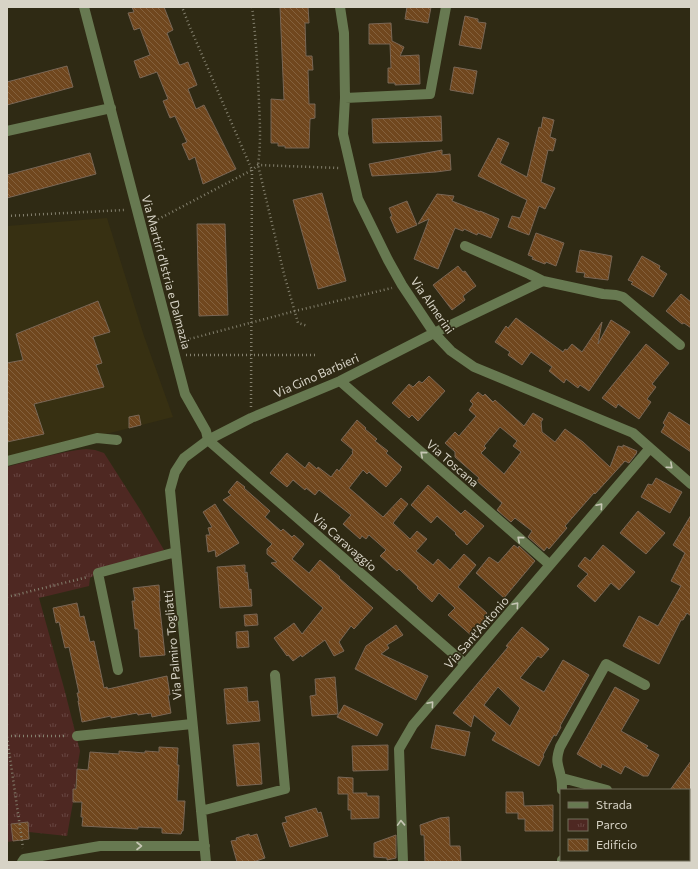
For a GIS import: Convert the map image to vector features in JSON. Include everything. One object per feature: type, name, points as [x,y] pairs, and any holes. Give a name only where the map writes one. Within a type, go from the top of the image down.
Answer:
[{"type":"street","name":"Via Martiri d'Istria e Dalmazia","points":[[84,7],[185,394],[206,431],[208,440]]},
{"type":"street","name":"Via Almerini","points":[[340,7],[344,34],[345,98],[343,134],[358,199],[402,285],[434,333],[451,352],[474,368],[633,433],[691,484]]},
{"type":"street","points":[[345,98],[430,94],[446,7]]},
{"type":"street","points":[[7,131],[111,108]]},
{"type":"street","points":[[465,246],[544,281],[623,297],[680,346]]},
{"type":"street","name":"Via Gino Barbieri","points":[[208,440],[251,418],[340,381],[434,333],[544,281]]},
{"type":"street","name":"Via Toscana","points":[[340,381],[550,565]]},
{"type":"street","points":[[7,461],[97,438],[117,440]]},
{"type":"street","name":"Via Palmiro Togliatti","points":[[206,862],[170,490],[175,472],[184,458],[208,440]]},
{"type":"street","name":"Via Caravaggio","points":[[208,440],[465,664]]},
{"type":"street","name":"Via Sant'Antonio","points":[[403,862],[399,749],[413,725],[650,448]]},
{"type":"street","points":[[118,670],[98,573],[176,552]]},
{"type":"street","points":[[562,789],[562,778],[557,766],[557,756],[606,664],[645,685]]},
{"type":"street","points":[[201,811],[285,789],[275,675]]},
{"type":"street","points":[[74,736],[192,724]]},
{"type":"street","points":[[562,778],[603,789]]},
{"type":"street","points":[[23,860],[100,846],[204,846]]},
{"type":"path","points":[[182,7],[252,170],[251,418]]},
{"type":"path","points":[[252,7],[257,54],[259,95],[260,129],[258,165],[284,274],[298,323],[308,326]]},
{"type":"path","points":[[142,228],[252,170],[258,165],[351,169]]},
{"type":"path","points":[[7,216],[137,210]]},
{"type":"path","points":[[172,344],[295,311],[402,285]]},
{"type":"path","points":[[175,355],[316,355]]},
{"type":"path","points":[[7,597],[98,575]]},
{"type":"path","points":[[23,860],[7,736],[74,736]]},
{"type":"shaded area","points":[[107,218],[144,336],[173,417],[7,459],[7,226]]},
{"type":"shaded area","points":[[691,819],[691,862],[621,862],[690,861]]},
{"type":"green space","points":[[86,449],[104,453],[164,550],[95,575],[90,578],[89,586],[39,598],[80,751],[67,836],[29,832],[29,839],[7,842],[7,467],[56,454]]},
{"type":"building","points":[[132,7],[164,7],[173,30],[167,33],[179,64],[188,62],[197,85],[188,89],[196,109],[204,105],[236,169],[203,184],[195,157],[189,160],[182,144],[187,142],[175,116],[170,118],[163,101],[168,99],[157,72],[140,78],[134,61],[150,55],[140,28],[134,30],[128,13],[134,12]]},
{"type":"building","points":[[280,7],[308,7],[309,23],[305,23],[306,56],[312,56],[313,70],[308,70],[309,104],[315,104],[315,118],[310,119],[309,148],[285,148],[285,146],[278,146],[278,143],[271,143],[271,99],[284,100]]},
{"type":"building","points":[[407,7],[431,7],[428,23],[405,19]]},
{"type":"building","points":[[465,16],[478,19],[478,22],[486,23],[481,49],[459,45]]},
{"type":"building","points":[[391,23],[392,41],[404,47],[400,56],[419,55],[420,84],[395,85],[395,83],[388,83],[388,68],[391,68],[390,44],[369,44],[369,24]]},
{"type":"building","points":[[67,66],[73,87],[7,105],[7,82]]},
{"type":"building","points":[[454,67],[477,71],[473,94],[450,90]]},
{"type":"building","points":[[441,116],[442,141],[373,143],[372,119]]},
{"type":"building","points":[[543,117],[554,120],[550,137],[556,139],[553,151],[548,150],[541,182],[555,188],[545,209],[539,206],[529,235],[508,227],[512,216],[520,218],[527,200],[478,176],[498,138],[509,143],[500,163],[527,177],[539,127],[541,128]]},
{"type":"building","points":[[442,150],[442,155],[450,154],[451,170],[372,176],[369,164]]},
{"type":"building","points":[[90,153],[96,174],[7,198],[7,175]]},
{"type":"building","points":[[322,193],[346,281],[318,289],[293,200]]},
{"type":"building","points":[[437,194],[454,196],[452,201],[499,219],[491,238],[478,233],[477,235],[464,229],[463,231],[455,228],[438,269],[414,259],[429,219],[418,224]]},
{"type":"building","points":[[407,201],[417,225],[397,233],[390,217],[392,216],[389,208]]},
{"type":"building","points":[[197,224],[225,224],[228,315],[199,316]]},
{"type":"building","points":[[536,233],[564,243],[556,266],[532,259],[533,257],[528,255]]},
{"type":"building","points":[[580,250],[612,256],[608,280],[584,277],[585,273],[576,272]]},
{"type":"building","points":[[642,256],[660,266],[659,269],[667,274],[653,297],[631,284],[633,282],[628,280]]},
{"type":"building","points":[[458,266],[463,272],[465,271],[476,286],[463,296],[465,300],[452,310],[433,285]]},
{"type":"building","points":[[681,294],[691,302],[691,328],[684,323],[682,324],[666,311]]},
{"type":"building","points":[[98,301],[110,332],[93,337],[102,363],[96,365],[104,387],[34,404],[44,434],[7,442],[7,363],[23,360],[16,334]]},
{"type":"building","points":[[516,318],[563,352],[572,344],[582,352],[602,322],[598,344],[611,320],[630,332],[589,391],[580,385],[578,388],[566,379],[564,383],[549,371],[552,367],[531,352],[522,365],[508,355],[510,352],[495,342],[506,326],[508,328]]},
{"type":"building","points":[[646,344],[669,363],[652,384],[656,387],[647,399],[651,402],[639,419],[618,404],[616,408],[602,398]]},
{"type":"building","points":[[429,376],[445,391],[418,421],[412,415],[409,418],[392,403],[409,384],[413,387],[419,381],[422,383]]},
{"type":"building","points":[[478,392],[483,396],[485,394],[493,402],[495,400],[524,426],[533,413],[543,419],[541,422],[542,432],[555,442],[565,429],[583,442],[610,467],[618,446],[623,447],[623,445],[637,451],[629,463],[625,461],[595,494],[594,493],[565,526],[567,528],[549,549],[547,547],[544,551],[528,537],[532,531],[515,518],[511,522],[497,510],[502,503],[477,481],[479,478],[455,457],[455,452],[445,443],[455,432],[459,436],[476,416],[469,410],[473,404],[470,401]],"holes":[[[500,427],[517,441],[513,446],[521,452],[504,474],[481,453],[486,448],[484,446]]]},
{"type":"building","points":[[669,412],[691,426],[691,452],[661,432],[665,425],[663,423]]},
{"type":"building","points":[[139,415],[141,425],[129,428],[129,417]]},
{"type":"building","points":[[357,420],[377,439],[375,441],[388,451],[386,453],[402,467],[386,487],[369,472],[367,474],[363,470],[349,488],[383,517],[401,498],[408,504],[393,523],[410,539],[417,531],[427,539],[416,551],[433,565],[438,559],[450,570],[464,554],[476,565],[458,587],[487,613],[484,617],[487,619],[472,636],[448,615],[455,608],[439,593],[432,602],[399,569],[397,571],[380,556],[386,550],[369,535],[366,539],[362,536],[360,539],[343,524],[351,515],[319,490],[315,495],[306,488],[305,490],[293,480],[287,487],[270,473],[287,453],[305,468],[309,462],[317,469],[318,467],[331,477],[337,469],[339,471],[353,453],[353,450],[341,440]]},
{"type":"building","points":[[656,478],[682,492],[670,513],[641,497],[648,484],[652,485]]},
{"type":"building","points":[[237,481],[270,511],[265,517],[281,531],[283,529],[292,537],[294,535],[304,544],[292,559],[309,573],[320,560],[373,608],[354,629],[351,626],[339,642],[344,651],[334,656],[325,640],[302,657],[301,655],[293,661],[288,655],[287,656],[274,638],[294,623],[302,634],[323,608],[271,563],[277,562],[267,554],[267,549],[272,544],[223,500],[231,495],[228,492]]},
{"type":"building","points":[[428,485],[461,514],[465,510],[484,526],[467,545],[437,516],[431,523],[411,505]]},
{"type":"building","points":[[215,504],[239,543],[216,557],[215,550],[208,552],[206,535],[210,535],[208,528],[212,527],[203,512]]},
{"type":"building","points":[[638,511],[665,533],[646,554],[620,533]]},
{"type":"building","points":[[691,515],[691,616],[687,613],[683,620],[681,620],[659,664],[623,646],[639,616],[658,626],[681,586],[671,581],[685,553],[673,545]]},
{"type":"building","points":[[514,545],[518,548],[519,546],[535,561],[504,598],[476,573],[489,557],[498,563]]},
{"type":"building","points":[[603,545],[635,572],[619,590],[611,583],[595,602],[577,586],[588,574],[578,566],[585,557],[590,561]]},
{"type":"building","points":[[245,565],[245,573],[247,572],[249,590],[251,589],[252,606],[220,608],[217,567]]},
{"type":"building","points":[[159,585],[159,601],[165,655],[140,657],[138,629],[135,629],[132,601],[135,601],[133,588]]},
{"type":"building","points":[[77,603],[80,617],[84,616],[90,642],[94,641],[104,688],[107,687],[108,689],[167,676],[171,713],[152,717],[151,713],[138,715],[137,713],[111,718],[111,716],[82,722],[77,693],[79,693],[69,647],[65,648],[59,622],[56,623],[53,608]]},
{"type":"building","points":[[257,614],[258,625],[245,626],[244,615]]},
{"type":"building","points":[[396,625],[403,635],[387,645],[389,648],[381,654],[428,676],[416,700],[355,669],[366,646]]},
{"type":"building","points":[[522,627],[549,649],[541,658],[538,656],[520,678],[544,692],[563,660],[589,675],[560,726],[561,727],[556,736],[554,735],[543,755],[544,756],[539,766],[492,740],[496,733],[474,715],[471,727],[453,713],[508,647],[506,646]],"holes":[[[498,687],[520,708],[510,726],[484,705]]]},
{"type":"building","points":[[248,631],[249,647],[237,648],[236,632]]},
{"type":"building","points":[[335,677],[338,714],[312,716],[310,696],[316,695],[315,679]]},
{"type":"building","points":[[247,687],[248,702],[258,701],[260,721],[227,724],[224,689]]},
{"type":"building","points":[[615,687],[639,700],[621,731],[648,746],[646,748],[659,755],[648,776],[643,776],[625,766],[621,774],[602,764],[601,768],[577,754]]},
{"type":"building","points":[[344,705],[383,724],[377,736],[337,717]]},
{"type":"building","points":[[436,725],[470,732],[465,756],[431,748]]},
{"type":"building","points":[[259,743],[262,784],[237,786],[233,745]]},
{"type":"building","points":[[388,745],[388,770],[353,771],[352,746]]},
{"type":"building","points":[[159,747],[178,748],[177,765],[179,765],[177,801],[185,801],[183,831],[181,834],[162,833],[162,828],[138,827],[138,829],[82,826],[82,802],[73,802],[73,789],[76,789],[77,769],[88,770],[90,752],[119,754],[119,751],[145,753],[145,751],[159,752]]},
{"type":"building","points":[[691,761],[691,790],[671,789]]},
{"type":"building","points":[[338,777],[353,778],[353,793],[367,793],[367,796],[379,796],[379,818],[351,819],[351,810],[348,810],[348,794],[338,794]]},
{"type":"building","points":[[506,792],[523,792],[524,806],[553,805],[553,831],[525,831],[525,819],[518,819],[518,813],[506,813]]},
{"type":"building","points":[[316,808],[318,813],[321,812],[328,836],[290,847],[282,823],[287,822],[285,817]]},
{"type":"building","points":[[449,817],[450,846],[460,846],[461,862],[425,862],[424,835],[421,835],[420,825],[440,818]]},
{"type":"building","points":[[28,822],[29,839],[13,841],[11,824]]},
{"type":"building","points":[[249,834],[250,836],[257,834],[265,858],[253,862],[237,862],[231,841],[237,840],[236,838]]},
{"type":"building","points":[[396,835],[396,858],[387,860],[387,858],[374,857],[374,843]]}]
